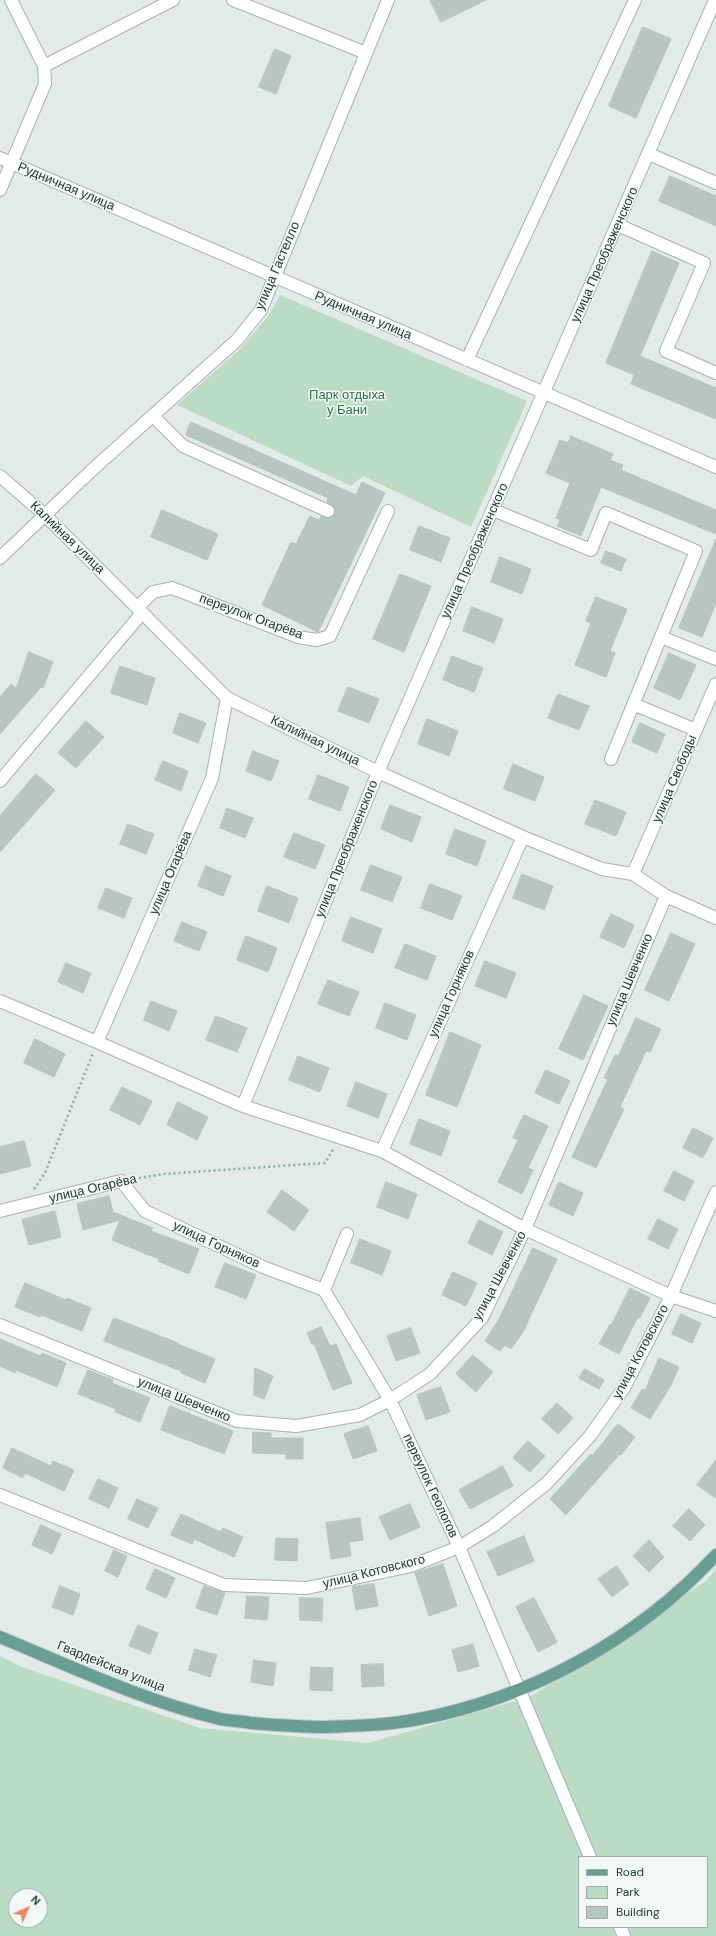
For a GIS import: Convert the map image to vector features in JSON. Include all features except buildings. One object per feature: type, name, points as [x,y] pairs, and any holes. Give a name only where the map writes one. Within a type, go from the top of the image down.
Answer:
[{"type":"main road","name":"Гвардейская улица","points":[[0,1637],[147,1698],[222,1720],[295,1727],[365,1726],[418,1719],[466,1708],[518,1691],[574,1664],[620,1636],[666,1603],[716,1555]]},
{"type":"street","points":[[0,190],[6,160],[45,84],[44,66],[11,0]]},
{"type":"street","points":[[44,66],[174,0]]},
{"type":"street","points":[[233,0],[366,53]]},
{"type":"street","name":"улица Гастелло","points":[[0,558],[149,419],[237,340],[261,310],[273,277],[388,0]]},
{"type":"street","points":[[467,360],[635,0]]},
{"type":"street","name":"улица Преображенского","points":[[243,1106],[378,772],[715,0]]},
{"type":"street","points":[[649,154],[716,183]]},
{"type":"street","name":"Рудничная улица","points":[[6,160],[273,277],[716,467]]},
{"type":"street","points":[[618,225],[704,263],[666,351],[716,373]]},
{"type":"street","points":[[149,419],[183,446],[328,511]]},
{"type":"street","name":"Калийная улица","points":[[0,476],[45,515],[227,698],[378,772],[523,837],[602,869],[633,874],[666,896],[716,918]]},
{"type":"street","points":[[493,510],[591,550],[606,513],[696,551],[610,759]]},
{"type":"street","name":"переулок Огарёва","points":[[0,781],[140,610],[153,592],[172,588],[298,637],[317,640],[330,636],[388,511]]},
{"type":"street","points":[[661,637],[716,659]]},
{"type":"street","name":"улица Свободы","points":[[633,874],[716,684]]},
{"type":"street","name":"улица Огарёва","points":[[97,1042],[212,778],[227,698]]},
{"type":"street","points":[[633,704],[696,730]]},
{"type":"street","name":"улица Горняков","points":[[382,1151],[523,837]]},
{"type":"street","name":"улица Шевченко","points":[[0,1325],[237,1421],[296,1426],[360,1415],[390,1400],[430,1374],[482,1318],[525,1229],[666,896]]},
{"type":"street","points":[[0,1001],[243,1106],[382,1151],[525,1229],[671,1296],[716,1311]]},
{"type":"street","name":"улица Огарёва","points":[[0,1211],[121,1181]]},
{"type":"street","name":"улица Горняков","points":[[121,1181],[145,1211],[257,1264],[324,1290]]},
{"type":"street","name":"улица Котовского","points":[[0,1495],[224,1584],[307,1588],[411,1566],[459,1547],[494,1526],[547,1483],[590,1436],[624,1388],[671,1296],[716,1192]]},
{"type":"street","points":[[324,1290],[347,1234]]},
{"type":"street","name":"переулок Геологов","points":[[324,1290],[390,1400],[459,1547],[518,1691],[590,1856]]},
{"type":"path","points":[[24,1205],[45,1173],[97,1042]]},
{"type":"path","name":"улица Огарёва","points":[[121,1181],[163,1174],[325,1163],[340,1138]]},
{"type":"green space","name":"Парк отдыха у Бани","points":[[280,295],[527,401],[471,527],[363,476],[351,486],[177,405],[241,348],[268,316]]},
{"type":"green space","points":[[716,1569],[716,1936],[0,1936],[0,1656],[22,1667],[200,1728],[368,1743],[530,1697],[706,1581]]}]
